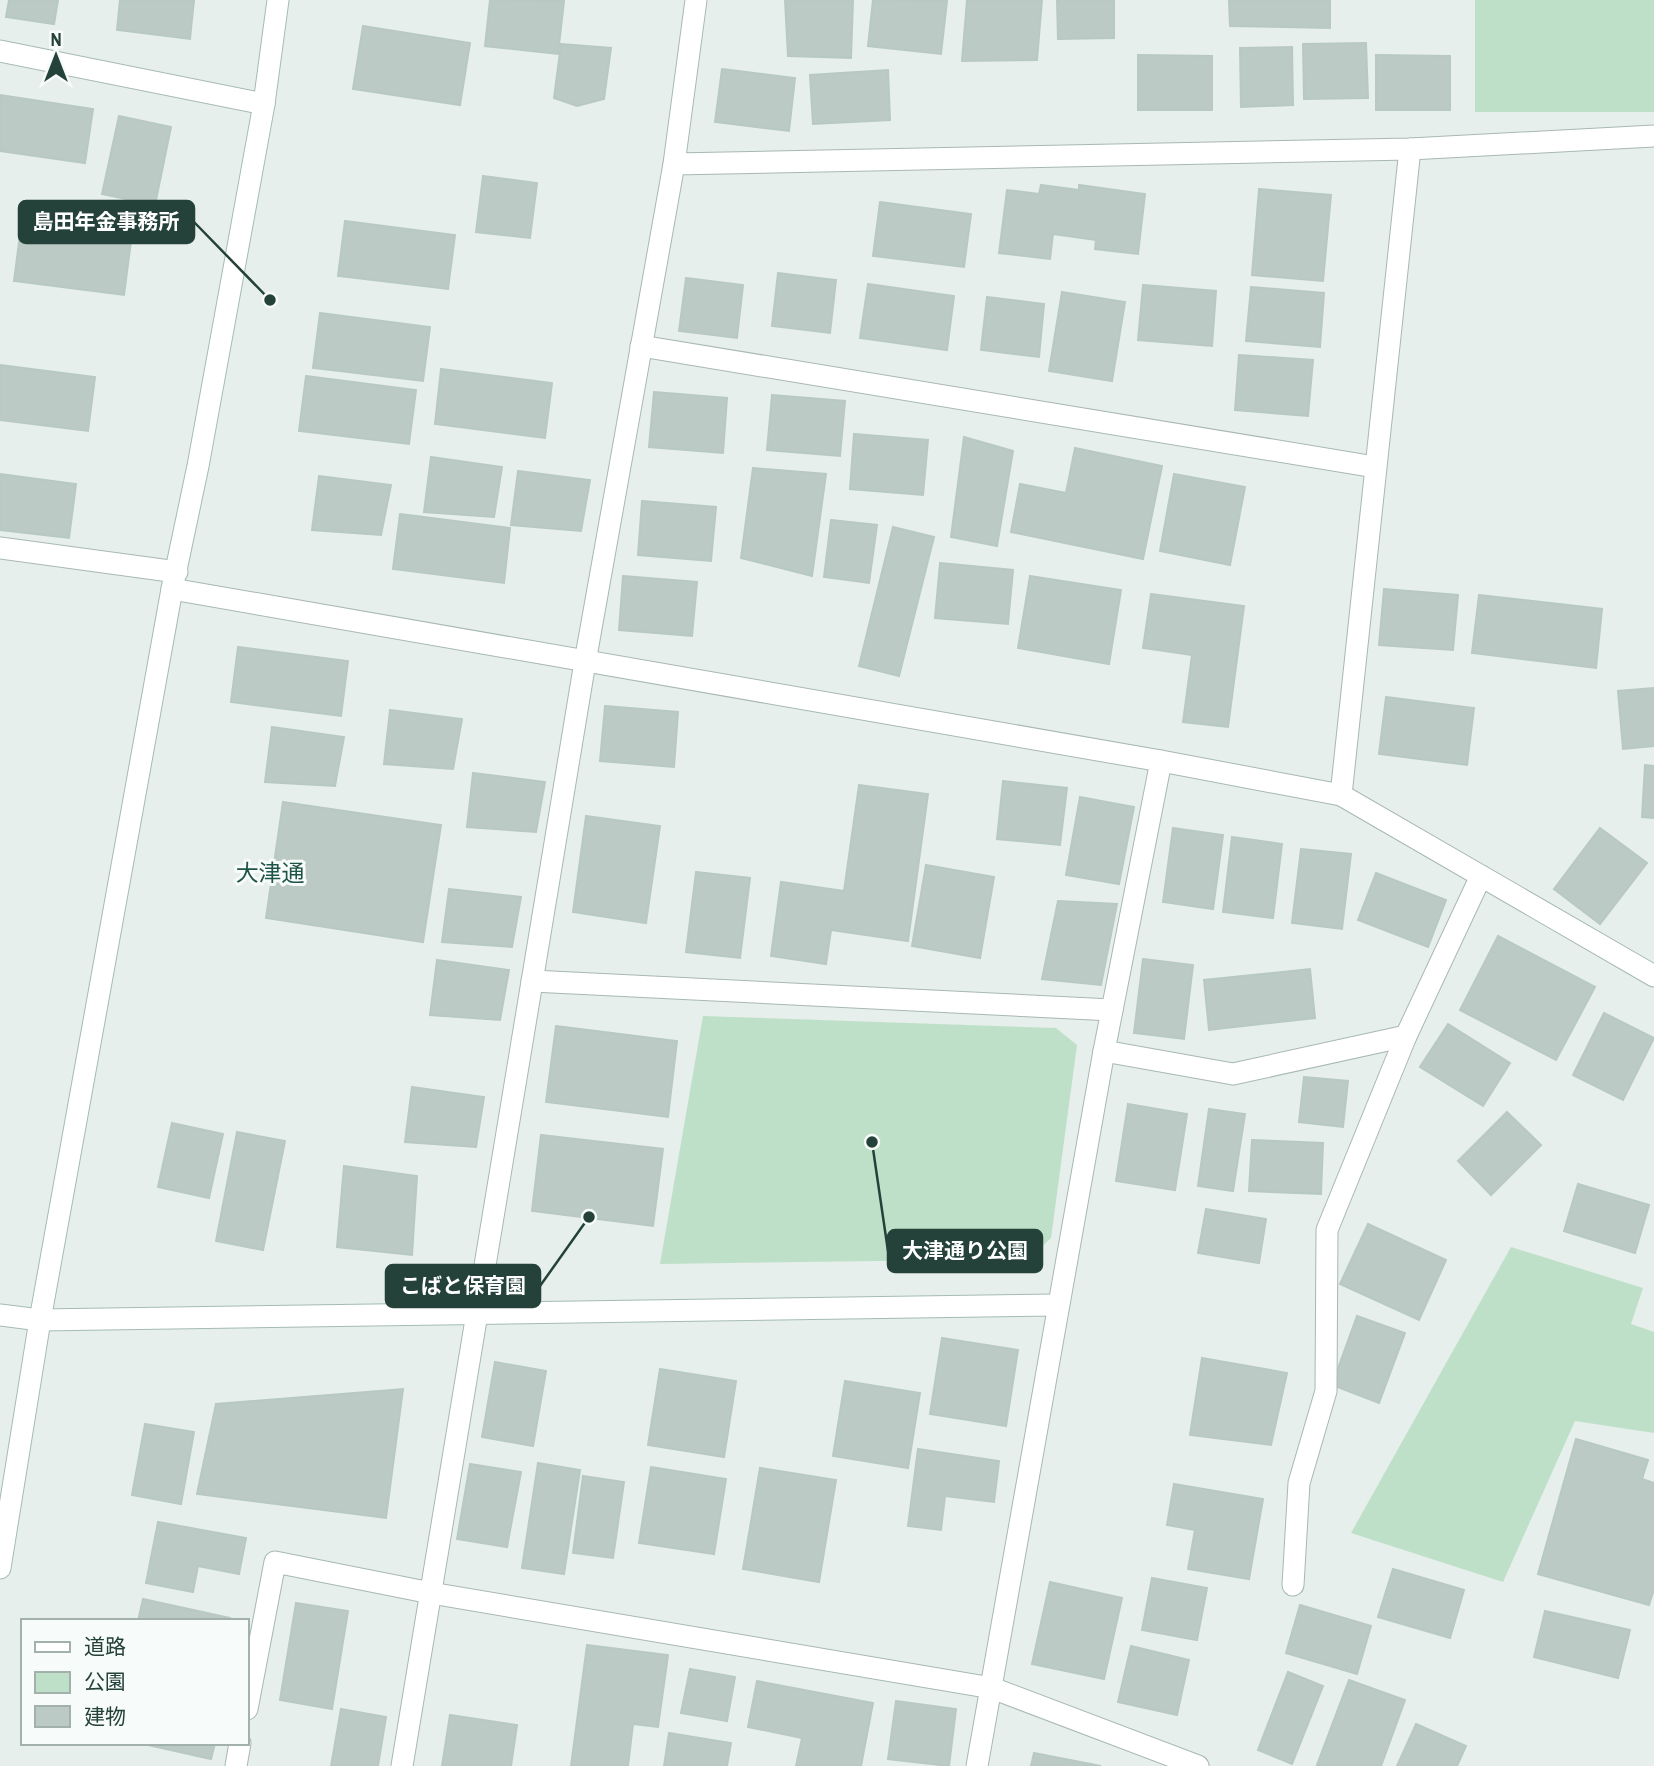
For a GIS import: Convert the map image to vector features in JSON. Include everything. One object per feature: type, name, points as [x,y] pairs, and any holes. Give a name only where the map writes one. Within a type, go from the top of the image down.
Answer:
[{"type":"street","points":[[0,1568],[40,1320],[174,580],[264,104],[278,0]]},
{"type":"street","points":[[402,1766],[585,662],[674,164],[696,0]]},
{"type":"street","points":[[0,51],[264,104]]},
{"type":"street","points":[[674,164],[1410,149],[1654,136]]},
{"type":"street","points":[[1341,795],[1410,149]]},
{"type":"street","points":[[641,346],[1375,467]]},
{"type":"street","points":[[0,548],[585,662],[1161,761],[1341,795],[1654,976]]},
{"type":"street","points":[[977,1766],[1104,1051],[1161,761]]},
{"type":"street","points":[[1293,1585],[1299,1483],[1326,1391],[1328,1230],[1406,1036],[1481,876]]},
{"type":"street","points":[[532,981],[1112,1010]]},
{"type":"street","points":[[1104,1051],[1233,1074],[1406,1036]]},
{"type":"street","points":[[0,1315],[40,1320],[1058,1305]]},
{"type":"street","points":[[248,1704],[275,1562],[431,1593],[992,1688],[1198,1766]]},
{"type":"street","points":[[236,1766],[240,1745]]},
{"type":"green space","points":[[1475,0],[1654,0],[1654,112],[1475,112]]},
{"type":"green space","points":[[703,1016],[1056,1028],[1077,1045],[1051,1238],[1029,1259],[660,1264]]},
{"type":"green space","points":[[1511,1247],[1643,1288],[1631,1324],[1654,1332],[1654,1433],[1575,1421],[1503,1582],[1351,1533]]},
{"type":"building","points":[[9,0],[58,0],[54,24],[6,17]]},
{"type":"building","points":[[120,0],[194,0],[190,39],[117,30]]},
{"type":"building","points":[[490,0],[564,1],[558,54],[485,46]]},
{"type":"building","points":[[785,0],[853,0],[851,58],[788,56]]},
{"type":"building","points":[[873,0],[947,1],[941,54],[868,46]]},
{"type":"building","points":[[967,0],[1042,0],[1037,60],[962,61]]},
{"type":"building","points":[[1057,0],[1114,0],[1114,38],[1058,39]]},
{"type":"building","points":[[1229,0],[1330,0],[1330,28],[1230,26]]},
{"type":"building","points":[[363,26],[470,43],[460,105],[353,89]]},
{"type":"building","points":[[1366,43],[1368,98],[1304,99],[1303,44]]},
{"type":"building","points":[[561,44],[611,48],[604,99],[577,106],[554,98]]},
{"type":"building","points":[[1292,47],[1293,105],[1241,107],[1240,48]]},
{"type":"building","points":[[1138,55],[1212,56],[1212,110],[1138,110]]},
{"type":"building","points":[[1376,55],[1450,56],[1450,110],[1376,110]]},
{"type":"building","points":[[722,69],[795,78],[789,131],[715,122]]},
{"type":"building","points":[[888,70],[890,120],[813,124],[810,75]]},
{"type":"building","points":[[0,95],[93,109],[85,163],[0,151]]},
{"type":"building","points":[[119,116],[171,127],[155,205],[102,194]]},
{"type":"building","points":[[483,176],[537,183],[530,238],[476,232]]},
{"type":"building","points":[[1041,185],[1079,190],[1079,185],[1145,194],[1138,254],[1095,249],[1096,240],[1053,234],[1050,259],[999,253],[1007,190],[1039,194]]},
{"type":"building","points":[[1259,189],[1331,195],[1323,281],[1252,275]]},
{"type":"building","points":[[880,202],[971,214],[964,267],[873,256]]},
{"type":"building","points":[[345,221],[455,235],[448,289],[338,276]]},
{"type":"building","points":[[21,227],[131,241],[124,295],[14,281]]},
{"type":"building","points":[[778,273],[836,280],[830,333],[772,326]]},
{"type":"building","points":[[686,278],[743,285],[737,338],[679,331]]},
{"type":"building","points":[[868,284],[954,296],[947,350],[860,338]]},
{"type":"building","points":[[1143,285],[1216,291],[1212,346],[1138,340]]},
{"type":"building","points":[[1251,287],[1324,293],[1320,347],[1246,341]]},
{"type":"building","points":[[1062,292],[1125,302],[1112,381],[1049,371]]},
{"type":"building","points":[[987,297],[1044,304],[1039,357],[981,350]]},
{"type":"building","points":[[320,313],[430,327],[423,381],[313,368]]},
{"type":"building","points":[[1239,355],[1313,360],[1308,416],[1235,410]]},
{"type":"building","points":[[0,365],[95,377],[88,431],[0,420]]},
{"type":"building","points":[[441,369],[552,383],[545,438],[435,424]]},
{"type":"building","points":[[306,376],[416,390],[409,444],[299,431]]},
{"type":"building","points":[[654,392],[727,398],[723,453],[649,447]]},
{"type":"building","points":[[772,395],[845,401],[840,456],[767,450]]},
{"type":"building","points":[[854,434],[928,440],[923,495],[850,489]]},
{"type":"building","points":[[964,437],[1013,451],[997,546],[951,537]]},
{"type":"building","points":[[1075,448],[1162,466],[1143,559],[1011,532],[1020,484],[1066,493]]},
{"type":"building","points":[[431,457],[502,467],[494,517],[424,512]]},
{"type":"building","points":[[753,468],[826,474],[812,576],[741,558]]},
{"type":"building","points":[[518,471],[590,480],[581,531],[511,525]]},
{"type":"building","points":[[0,474],[76,484],[69,538],[0,530]]},
{"type":"building","points":[[1174,474],[1245,487],[1230,565],[1160,551]]},
{"type":"building","points":[[319,476],[391,485],[381,535],[312,530]]},
{"type":"building","points":[[642,501],[716,507],[711,561],[638,555]]},
{"type":"building","points":[[400,514],[510,528],[504,583],[393,569]]},
{"type":"building","points":[[831,520],[877,525],[869,583],[824,577]]},
{"type":"building","points":[[893,527],[934,537],[899,676],[859,666]]},
{"type":"building","points":[[940,563],[1013,570],[1008,624],[935,618]]},
{"type":"building","points":[[623,576],[697,582],[692,636],[619,630]]},
{"type":"building","points":[[1030,576],[1121,590],[1109,664],[1018,648]]},
{"type":"building","points":[[1384,589],[1458,595],[1453,650],[1379,645]]},
{"type":"building","points":[[1151,594],[1244,606],[1228,727],[1183,722],[1192,655],[1143,648]]},
{"type":"building","points":[[1479,595],[1602,609],[1596,668],[1472,653]]},
{"type":"building","points":[[238,647],[348,661],[341,716],[231,702]]},
{"type":"building","points":[[1654,688],[1654,746],[1623,749],[1618,691]]},
{"type":"building","points":[[1386,697],[1474,708],[1467,765],[1379,754]]},
{"type":"building","points":[[605,706],[678,712],[674,767],[600,761]]},
{"type":"building","points":[[390,710],[462,719],[453,769],[384,764]]},
{"type":"building","points":[[272,727],[344,737],[335,786],[265,782]]},
{"type":"building","points":[[1645,765],[1654,766],[1654,818],[1642,817]]},
{"type":"building","points":[[473,773],[545,782],[536,832],[467,827]]},
{"type":"building","points":[[1003,781],[1067,788],[1060,845],[997,839]]},
{"type":"building","points":[[859,785],[928,794],[908,941],[831,930],[826,964],[771,956],[781,882],[844,891]]},
{"type":"building","points":[[1080,797],[1134,807],[1119,884],[1066,875]]},
{"type":"building","points":[[283,802],[441,825],[423,942],[266,918]]},
{"type":"building","points":[[586,816],[660,826],[646,923],[573,912]]},
{"type":"building","points":[[1173,828],[1223,835],[1213,909],[1163,902]]},
{"type":"building","points":[[1600,828],[1647,863],[1600,924],[1554,889]]},
{"type":"building","points":[[1232,837],[1282,844],[1273,918],[1223,912]]},
{"type":"building","points":[[1301,849],[1351,854],[1342,929],[1292,923]]},
{"type":"building","points":[[926,865],[994,877],[980,958],[912,946]]},
{"type":"building","points":[[696,872],[750,878],[740,958],[686,952]]},
{"type":"building","points":[[1376,873],[1446,900],[1428,947],[1358,920]]},
{"type":"building","points":[[449,889],[521,897],[512,947],[442,942]]},
{"type":"building","points":[[1058,901],[1117,904],[1101,985],[1042,979]]},
{"type":"building","points":[[1498,936],[1595,987],[1556,1060],[1460,1010]]},
{"type":"building","points":[[1143,959],[1193,965],[1184,1039],[1134,1033]]},
{"type":"building","points":[[437,960],[509,970],[500,1020],[430,1015]]},
{"type":"building","points":[[1310,969],[1315,1018],[1209,1030],[1204,980]]},
{"type":"building","points":[[1604,1013],[1654,1038],[1623,1100],[1573,1075]]},
{"type":"building","points":[[1448,1024],[1510,1063],[1483,1106],[1420,1067]]},
{"type":"building","points":[[556,1026],[677,1041],[668,1117],[546,1102]]},
{"type":"building","points":[[1304,1077],[1348,1081],[1343,1127],[1299,1122]]},
{"type":"building","points":[[412,1087],[484,1097],[476,1147],[405,1142]]},
{"type":"building","points":[[1128,1104],[1187,1114],[1175,1190],[1116,1181]]},
{"type":"building","points":[[1209,1109],[1245,1114],[1233,1191],[1198,1186]]},
{"type":"building","points":[[1507,1112],[1541,1145],[1491,1195],[1458,1161]]},
{"type":"building","points":[[172,1123],[223,1134],[209,1198],[158,1187]]},
{"type":"building","points":[[237,1132],[285,1141],[263,1250],[216,1241]]},
{"type":"building","points":[[541,1135],[663,1149],[653,1226],[532,1211]]},
{"type":"building","points":[[1252,1140],[1323,1143],[1321,1194],[1249,1191]]},
{"type":"building","points":[[344,1166],[417,1176],[412,1255],[337,1247]]},
{"type":"building","points":[[1578,1184],[1649,1205],[1635,1253],[1564,1231]]},
{"type":"building","points":[[1206,1209],[1266,1219],[1259,1263],[1198,1253]]},
{"type":"building","points":[[1368,1224],[1446,1260],[1419,1320],[1340,1284]]},
{"type":"building","points":[[1357,1316],[1405,1333],[1379,1403],[1332,1385]]},
{"type":"building","points":[[942,1338],[1018,1350],[1006,1426],[930,1414]]},
{"type":"building","points":[[1202,1358],[1287,1373],[1271,1445],[1190,1435]]},
{"type":"building","points":[[495,1362],[546,1371],[533,1446],[482,1437]]},
{"type":"building","points":[[660,1369],[736,1381],[724,1457],[648,1445]]},
{"type":"building","points":[[845,1381],[920,1393],[908,1468],[833,1456]]},
{"type":"building","points":[[403,1389],[386,1518],[197,1494],[216,1404]]},
{"type":"building","points":[[145,1424],[194,1432],[181,1504],[132,1495]]},
{"type":"building","points":[[1576,1439],[1648,1460],[1642,1479],[1654,1483],[1654,1589],[1649,1605],[1538,1574]]},
{"type":"building","points":[[918,1449],[999,1461],[994,1502],[945,1496],[941,1530],[908,1526]]},
{"type":"building","points":[[538,1463],[580,1470],[564,1574],[522,1568]]},
{"type":"building","points":[[470,1464],[521,1472],[507,1547],[457,1539]]},
{"type":"building","points":[[651,1467],[726,1479],[714,1554],[639,1543]]},
{"type":"building","points":[[760,1468],[836,1480],[819,1582],[743,1569]]},
{"type":"building","points":[[583,1476],[624,1482],[613,1558],[573,1553]]},
{"type":"building","points":[[1174,1484],[1263,1499],[1249,1579],[1188,1569],[1195,1530],[1167,1525]]},
{"type":"building","points":[[158,1522],[246,1538],[239,1574],[198,1566],[193,1592],[146,1583]]},
{"type":"building","points":[[1393,1569],[1464,1590],[1450,1638],[1378,1617]]},
{"type":"building","points":[[1152,1578],[1207,1588],[1197,1640],[1142,1630]]},
{"type":"building","points":[[1050,1582],[1122,1598],[1104,1679],[1032,1664]]},
{"type":"building","points":[[143,1599],[230,1618],[230,1619],[138,1619]]},
{"type":"building","points":[[296,1603],[348,1611],[332,1709],[280,1700]]},
{"type":"building","points":[[1300,1605],[1371,1626],[1357,1674],[1286,1653]]},
{"type":"building","points":[[1545,1611],[1630,1630],[1618,1678],[1534,1657]]},
{"type":"building","points":[[587,1645],[668,1655],[658,1727],[633,1724],[628,1766],[571,1766]]},
{"type":"building","points":[[1131,1646],[1189,1660],[1177,1715],[1118,1702]]},
{"type":"building","points":[[690,1669],[735,1677],[727,1721],[681,1713]]},
{"type":"building","points":[[1288,1672],[1323,1686],[1292,1764],[1258,1750]]},
{"type":"building","points":[[1349,1680],[1405,1700],[1381,1766],[1317,1765]]},
{"type":"building","points":[[757,1681],[873,1703],[861,1766],[796,1766],[802,1738],[748,1727]]},
{"type":"building","points":[[896,1701],[956,1709],[949,1766],[888,1759]]},
{"type":"building","points":[[341,1709],[386,1717],[378,1766],[331,1766]]},
{"type":"building","points":[[450,1715],[517,1725],[511,1766],[442,1766]]},
{"type":"building","points":[[1416,1724],[1466,1746],[1457,1766],[1397,1766]]},
{"type":"building","points":[[669,1733],[731,1743],[727,1766],[664,1766]]},
{"type":"building","points":[[148,1745],[214,1745],[211,1759]]},
{"type":"building","points":[[1034,1753],[1101,1766],[1031,1766]]},
{"type":"place","name":"島田年金事務所","points":[[270,300]]},
{"type":"place","name":"大津通り公園","points":[[872,1142]]},
{"type":"place","name":"こばと保育園","points":[[589,1217]]},
{"type":"district","name":"大津通","points":[[270,872]]}]
